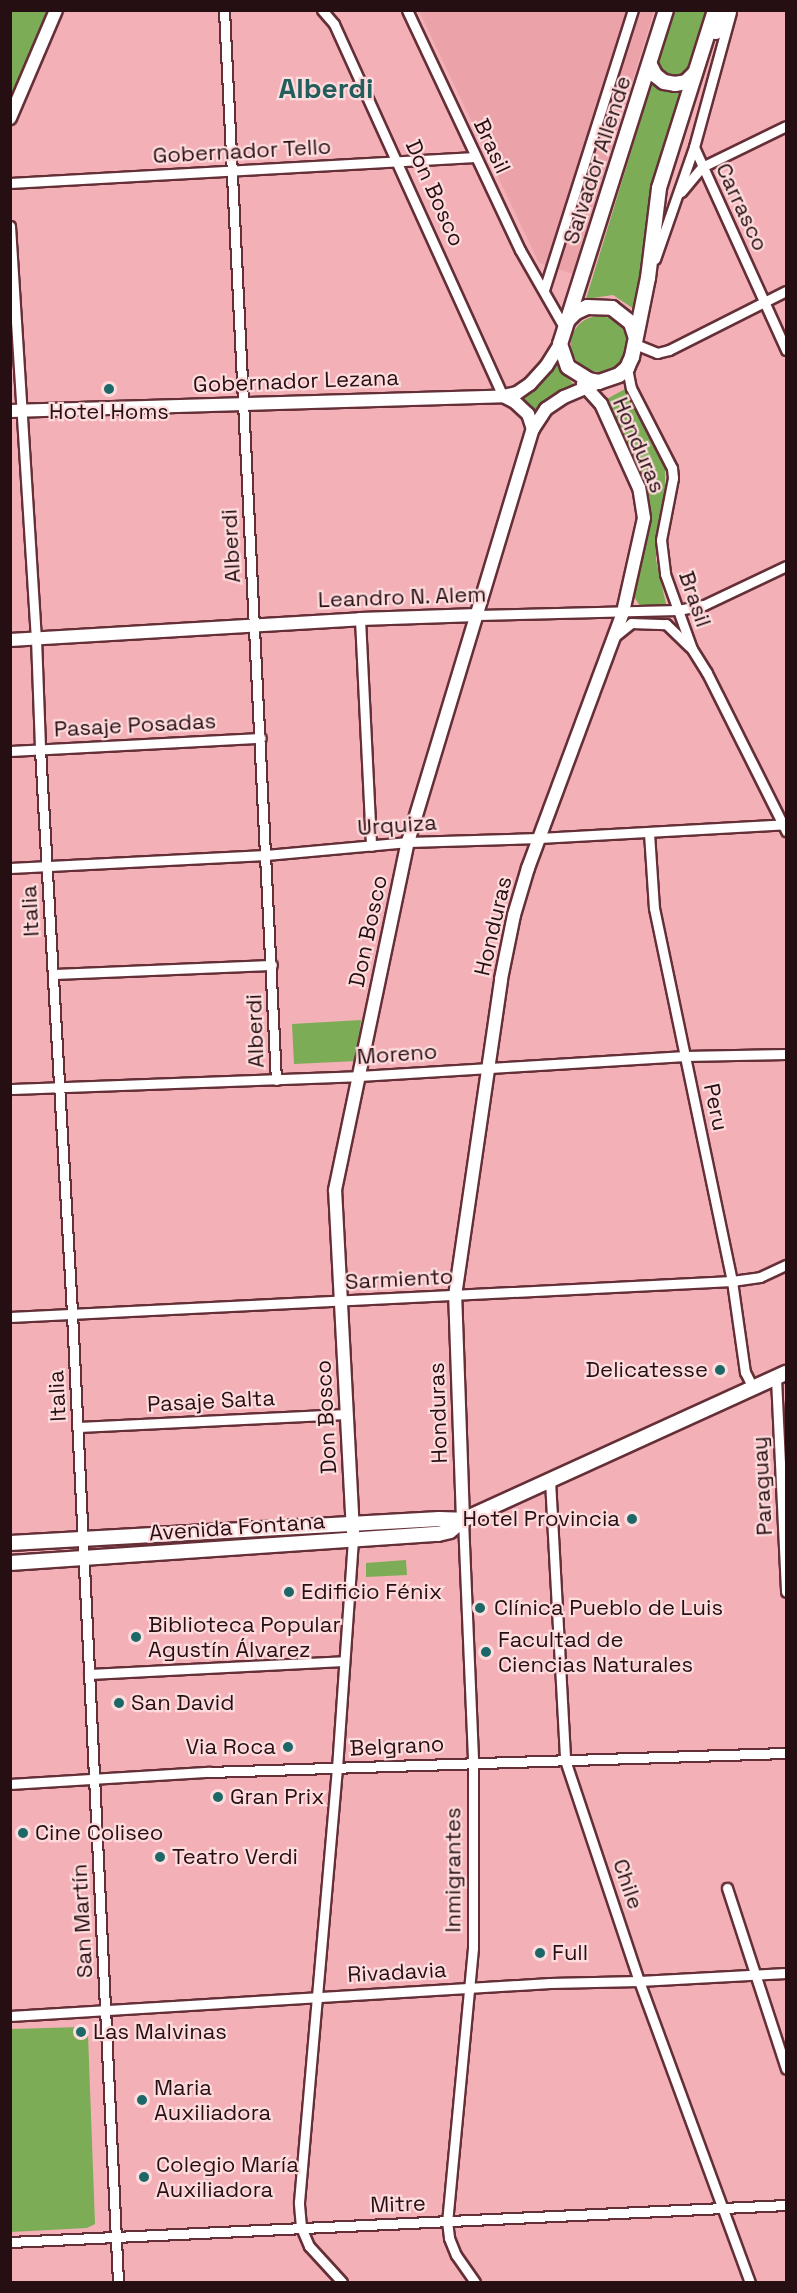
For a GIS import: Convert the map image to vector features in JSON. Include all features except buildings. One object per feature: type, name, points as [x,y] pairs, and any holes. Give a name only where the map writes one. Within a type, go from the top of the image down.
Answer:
[{"type":"main road","name":"Salvador Allende","points":[[560,344],[666,10]]},
{"type":"main road","points":[[560,344],[568,367],[577,375],[599,382],[620,375],[627,368],[648,278],[659,188],[715,10]]},
{"type":"main road","points":[[650,65],[655,75],[664,82],[675,84],[686,82],[695,75],[726,10]]},
{"type":"main road","points":[[566,324],[576,312],[587,307],[612,308],[627,319],[635,340]]},
{"type":"main road","name":"Avenida Fontana","points":[[10,1563],[438,1534],[450,1531],[463,1520],[781,1375]]},
{"type":"main road","name":"Avenida Fontana","points":[[10,1543],[439,1519],[463,1520]]},
{"type":"street","points":[[10,118],[56,10]]},
{"type":"street","name":"Alberdi","points":[[224,10],[276,1080]]},
{"type":"street","name":"Don Bosco","points":[[322,10],[334,24],[503,396]]},
{"type":"street","points":[[334,24],[336,10]]},
{"type":"street","name":"Salvador Allende","points":[[544,290],[633,10]]},
{"type":"street","points":[[648,278],[694,147],[731,10]]},
{"type":"street","name":"Brasil","points":[[406,11],[520,250],[566,324]]},
{"type":"street","points":[[678,196],[702,167],[786,126]]},
{"type":"street","name":"Carrasco","points":[[694,147],[786,350]]},
{"type":"street","name":"Gobernador Tello","points":[[10,183],[476,157]]},
{"type":"street","name":"Italia","points":[[10,226],[15,411],[36,638],[83,1558]]},
{"type":"street","points":[[635,340],[657,352],[669,350],[786,291]]},
{"type":"street","name":"Gobernador Lezana","points":[[15,411],[503,396],[517,393],[530,384],[547,365],[560,344]]},
{"type":"street","name":"Brasil","points":[[627,368],[632,388],[672,468],[673,478],[661,540],[661,556],[678,610],[692,649],[707,673],[786,827]]},
{"type":"street","name":"Honduras","points":[[463,1520],[455,1296],[501,979],[514,915],[539,838],[623,612],[642,529],[644,503],[639,488],[601,404],[577,375]]},
{"type":"street","name":"Don Bosco","points":[[353,1541],[335,1190],[408,842],[533,429],[546,409],[564,396],[599,382]]},
{"type":"street","points":[[503,396],[515,402],[528,414],[533,429]]},
{"type":"street","name":"Leandro N. Alem","points":[[10,640],[360,619],[678,610],[704,605],[786,566]]},
{"type":"street","points":[[360,619],[371,846]]},
{"type":"street","points":[[614,637],[631,623],[666,624],[692,649]]},
{"type":"street","name":"Pasaje Posadas","points":[[10,751],[261,738]]},
{"type":"street","name":"Urquiza","points":[[10,868],[266,855],[408,842],[786,827]]},
{"type":"street","name":"Peru","points":[[649,833],[654,908],[732,1281],[745,1372],[753,1388]]},
{"type":"street","points":[[53,974],[272,965]]},
{"type":"street","name":"Moreno","points":[[10,1089],[58,1085],[276,1080],[685,1056],[786,1054]]},
{"type":"street","name":"Sarmiento","points":[[10,1317],[732,1281],[760,1277],[786,1265]]},
{"type":"street","name":"Paraguay","points":[[781,1375],[786,1592]]},
{"type":"street","name":"Pasaje Salta","points":[[78,1427],[347,1414]]},
{"type":"street","name":"Chile","points":[[550,1480],[566,1760],[639,1981],[750,2283]]},
{"type":"street","name":"Inmigrantes","points":[[463,1520],[472,1762],[471,1988],[447,2221],[449,2238],[456,2255],[475,2283]]},
{"type":"street","points":[[342,2283],[317,2258],[309,2246],[301,2227],[298,2202],[337,1768],[353,1541]]},
{"type":"street","name":"San Martín","points":[[83,1558],[118,2283]]},
{"type":"street","points":[[89,1674],[344,1661]]},
{"type":"street","name":"Belgrano","points":[[10,1784],[210,1772],[786,1753]]},
{"type":"street","points":[[727,1888],[786,2069]]},
{"type":"street","name":"Rivadavia","points":[[10,2016],[317,1996],[786,1973]]},
{"type":"street","name":"Mitre","points":[[10,2242],[786,2205]]},
{"type":"shaded area","points":[[419,11],[654,11],[573,274],[539,263]]},
{"type":"green space","points":[[11,11],[52,11],[11,109]]},
{"type":"green space","points":[[674,11],[707,11],[652,191],[637,311],[613,295],[586,299]]},
{"type":"green space","points":[[599,316],[614,321],[622,329],[627,344],[622,359],[614,367],[599,372],[584,367],[576,359],[571,344],[576,329],[584,321]]},
{"type":"green space","points":[[557,359],[559,368],[574,385],[547,400],[535,415],[522,400],[539,387]]},
{"type":"green space","points":[[625,389],[665,468],[665,489],[656,541],[656,560],[666,604],[640,606],[633,595],[649,516],[649,494],[605,400]]},
{"type":"green space","points":[[361,1020],[357,1061],[294,1064],[292,1024]]},
{"type":"green space","points":[[406,1560],[407,1575],[366,1577],[366,1563]]},
{"type":"green space","points":[[81,2027],[88,2035],[95,2224],[87,2228],[11,2232],[11,2029]]},
{"type":"place","name":"Hotel Homs","points":[[109,389]]},
{"type":"place","name":"Delicatesse","points":[[720,1370]]},
{"type":"place","name":"Hotel Provincia","points":[[632,1519]]},
{"type":"place","name":"Edificio Fénix","points":[[289,1592]]},
{"type":"place","name":"Clínica Pueblo de Luis","points":[[480,1608]]},
{"type":"place","name":"Biblioteca Popular Agustín Álvarez","points":[[136,1637]]},
{"type":"place","name":"Facultad de Ciencias Naturales","points":[[486,1652]]},
{"type":"place","name":"San David","points":[[119,1703]]},
{"type":"place","name":"Via Roca","points":[[288,1747]]},
{"type":"place","name":"Gran Prix","points":[[218,1797]]},
{"type":"place","name":"Cine Coliseo","points":[[23,1833]]},
{"type":"place","name":"Teatro Verdi","points":[[160,1857]]},
{"type":"place","name":"Full","points":[[540,1953]]},
{"type":"place","name":"Las Malvinas","points":[[81,2032]]},
{"type":"place","name":"Maria Auxiliadora","points":[[142,2100]]},
{"type":"place","name":"Colegio María Auxiliadora","points":[[144,2177]]},
{"type":"district","name":"Alberdi","points":[[326,88]]}]
